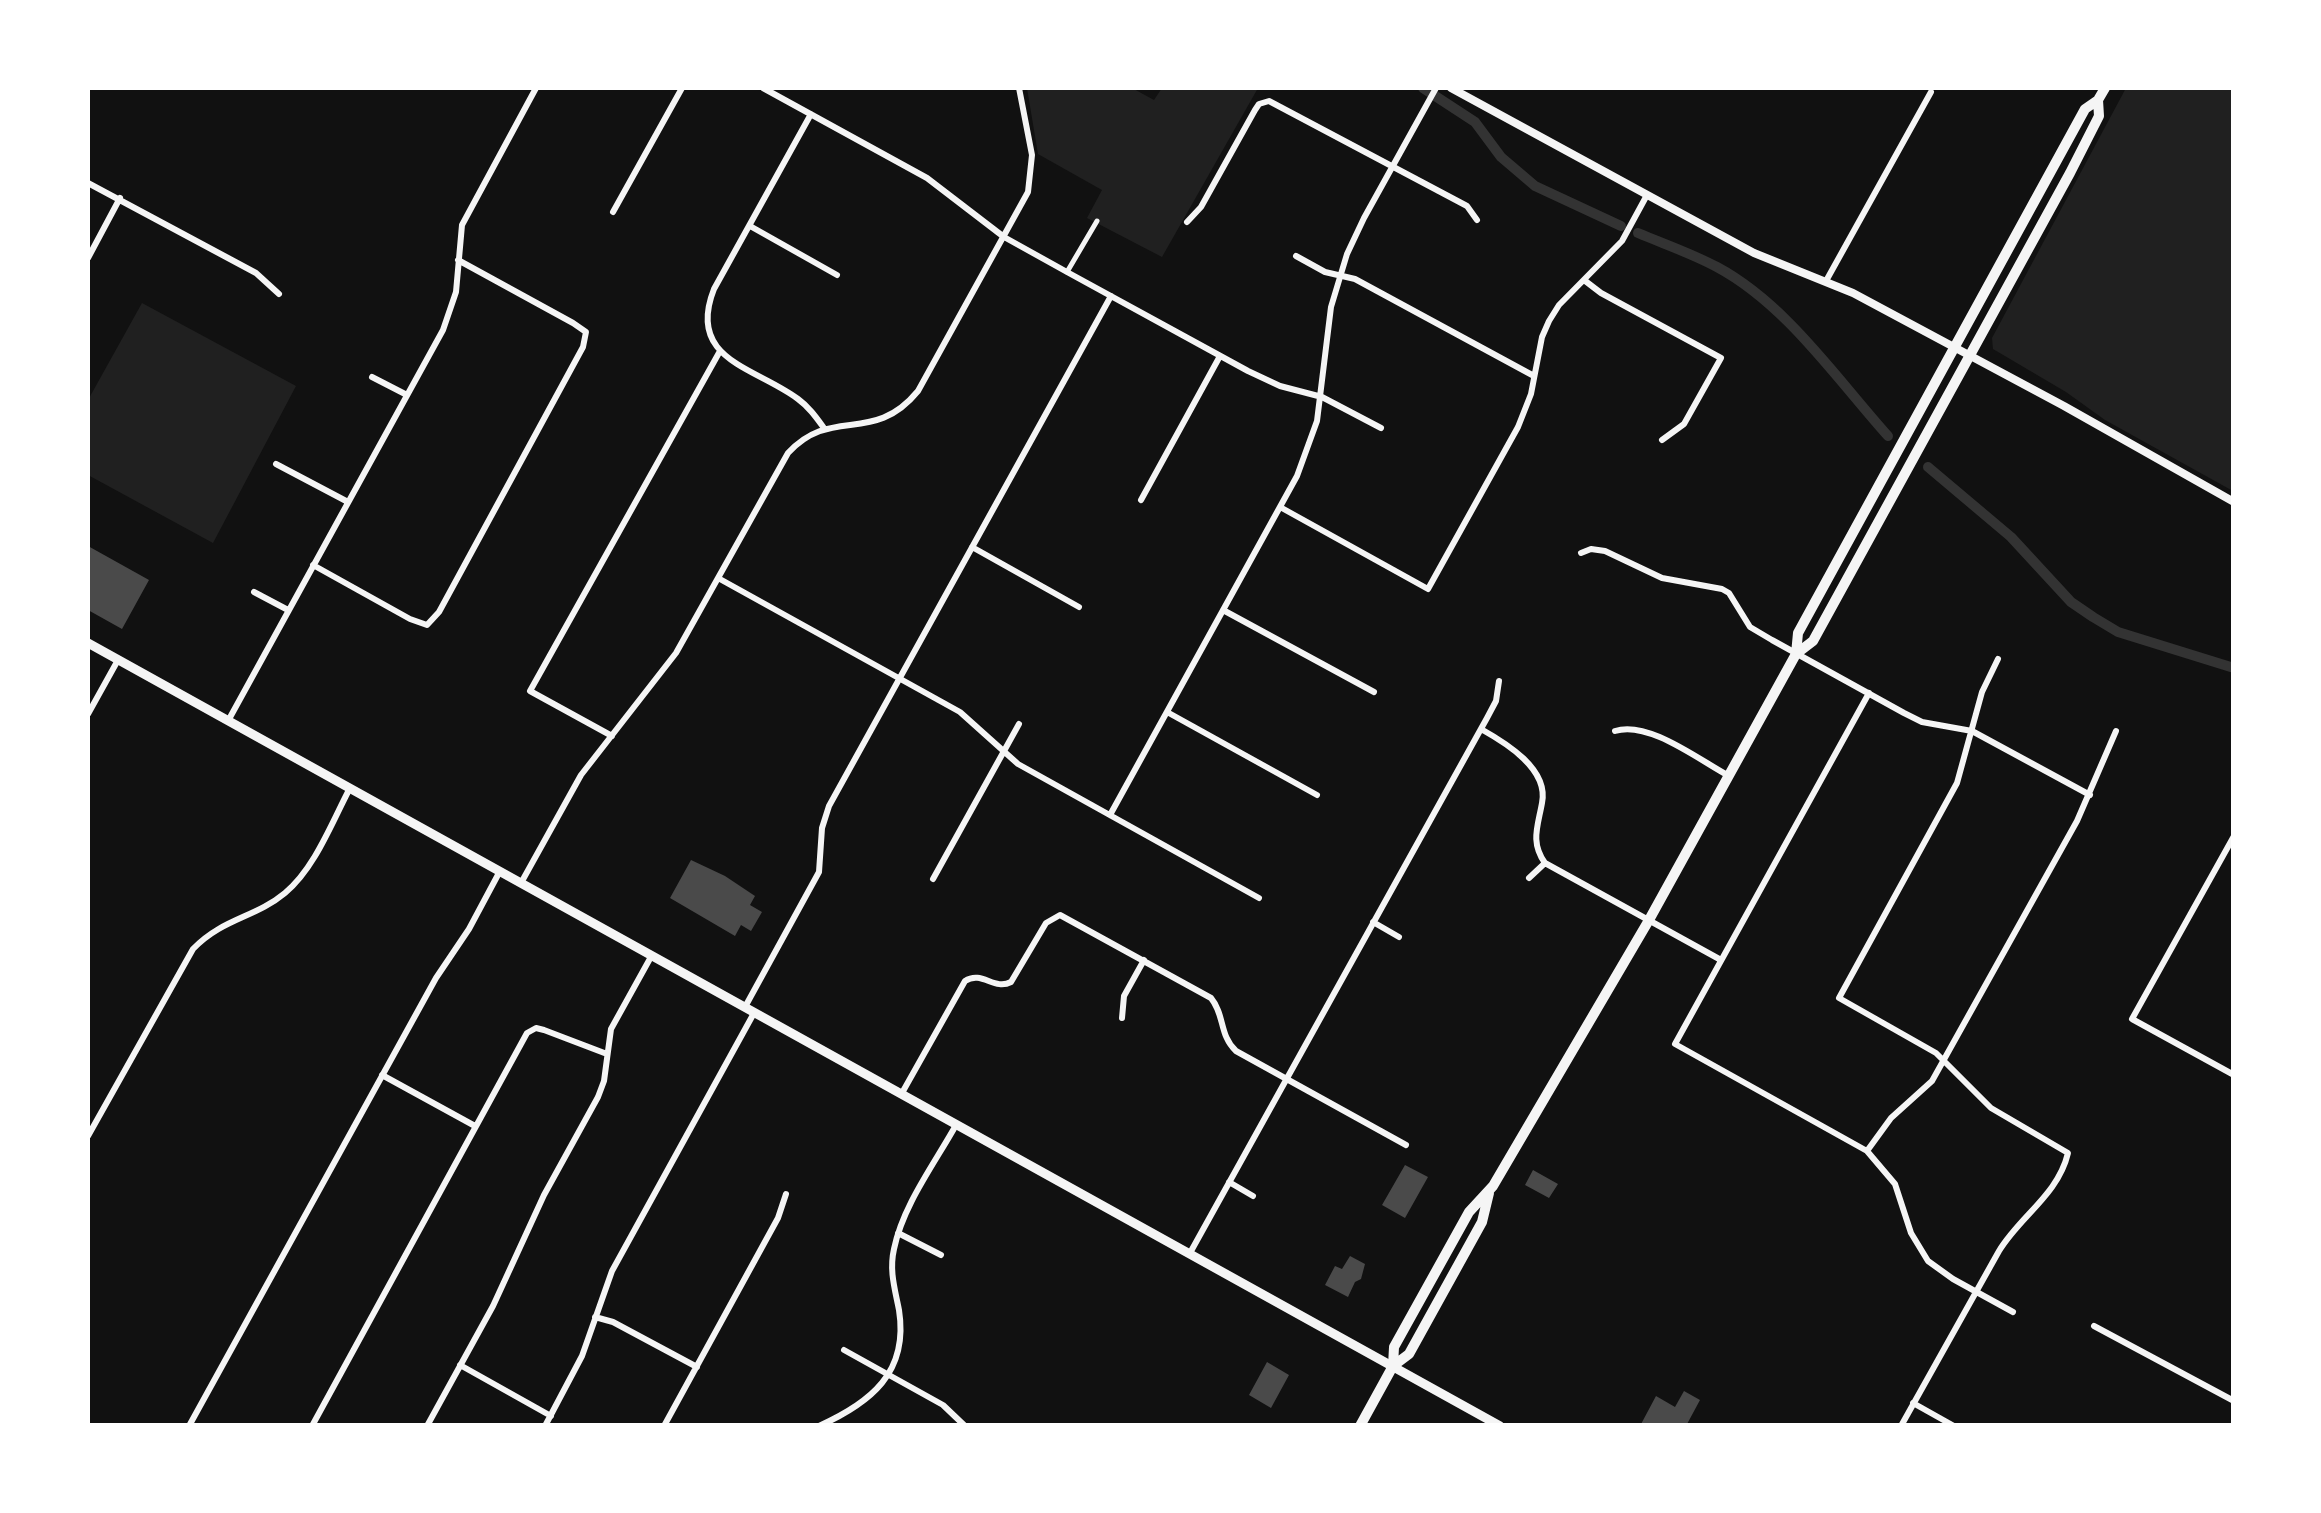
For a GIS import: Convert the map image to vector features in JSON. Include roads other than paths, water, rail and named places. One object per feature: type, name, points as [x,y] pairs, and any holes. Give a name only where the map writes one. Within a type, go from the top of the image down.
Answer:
[{"type":"main road","points":[[1796,654],[1798,633],[2085,109],[2098,100],[2105,88]]},
{"type":"main road","points":[[1360,1426],[1393,1366],[1394,1347],[1468,1212],[1489,1192],[1649,920],[1796,654],[1812,641],[2099,116],[2098,100]]},
{"type":"main road","points":[[88,643],[1500,1426]]},
{"type":"street","points":[[228,721],[450,312],[456,292],[462,224],[536,88]]},
{"type":"street","points":[[614,212],[682,88]]},
{"type":"street","points":[[763,88],[940,186],[1004,237],[1220,356],[1264,380],[1322,397],[1381,428]]},
{"type":"street","points":[[521,883],[571,790],[676,654],[788,453],[810,434],[824,428],[874,423],[899,412],[909,402],[1020,208],[1032,174],[1032,156],[1020,88]]},
{"type":"street","points":[[1451,88],[1763,258],[1826,281],[1970,356],[2234,502]]},
{"type":"street","points":[[1110,814],[1308,450],[1322,397],[1331,308],[1340,276],[1364,218],[1434,91]]},
{"type":"street","points":[[1826,281],[1931,92]]},
{"type":"street","points":[[1187,222],[1201,207],[1254,110],[1265,101],[1467,206],[1477,220]]},
{"type":"street","points":[[812,114],[708,304],[708,329],[720,351],[734,363],[798,399],[824,428]]},
{"type":"street","points":[[88,183],[256,273],[279,294]]},
{"type":"street","points":[[1280,507],[1428,589],[1518,428],[1549,322],[1559,305],[1622,241],[1648,196]]},
{"type":"street","points":[[88,258],[120,198]]},
{"type":"street","points":[[1068,272],[1097,221]]},
{"type":"street","points":[[750,226],[837,275]]},
{"type":"street","points":[[1296,256],[1326,272],[1355,279],[1534,376]]},
{"type":"street","points":[[313,565],[428,625],[439,612],[584,347],[586,332],[457,260]]},
{"type":"street","points":[[1584,280],[1601,294],[1721,358],[1684,424],[1662,440]]},
{"type":"street","points":[[546,1426],[582,1356],[612,1271],[816,880],[824,817],[1111,296]]},
{"type":"street","points":[[612,736],[530,691],[720,351]]},
{"type":"street","points":[[1141,500],[1220,356]]},
{"type":"street","points":[[372,377],[406,396]]},
{"type":"street","points":[[276,464],[348,502]]},
{"type":"street","points":[[972,547],[1079,607]]},
{"type":"street","points":[[1580,553],[1591,549],[1605,551],[1662,578],[1722,589],[1729,593],[1750,627],[1796,654],[1922,722],[1972,732],[2090,795]]},
{"type":"street","points":[[718,578],[960,712],[1002,753],[1259,898]]},
{"type":"street","points":[[254,592],[288,610]]},
{"type":"street","points":[[1223,610],[1374,692]]},
{"type":"street","points":[[1901,1426],[2006,1239],[2050,1190],[2068,1153],[1992,1108],[1944,1060],[1839,998],[1958,784],[1986,680],[1998,659]]},
{"type":"street","points":[[88,714],[118,660]]},
{"type":"street","points":[[1190,1252],[1496,701],[1498,682]]},
{"type":"street","points":[[1869,693],[1675,1044],[1868,1151],[1895,1184],[1911,1233],[1928,1261],[2013,1312]]},
{"type":"street","points":[[1167,712],[1317,795]]},
{"type":"street","points":[[933,879],[1018,724]]},
{"type":"street","points":[[1615,731],[1628,727],[1644,729],[1729,776]]},
{"type":"street","points":[[1480,730],[1525,761],[1540,778],[1542,803],[1535,834],[1545,863],[1722,960]]},
{"type":"street","points":[[1868,1151],[1891,1118],[1932,1081],[2090,795],[2116,732]]},
{"type":"street","points":[[88,1136],[192,949],[216,928],[272,902],[297,881],[350,788]]},
{"type":"street","points":[[2234,836],[2132,1019],[2234,1075]]},
{"type":"street","points":[[1529,878],[1545,863]]},
{"type":"street","points":[[189,1426],[382,1075],[500,871]]},
{"type":"street","points":[[902,1093],[965,981],[978,977],[1000,986],[1011,982],[1054,916],[1072,920],[1211,998],[1220,1010],[1223,1034],[1231,1046],[1406,1145]]},
{"type":"street","points":[[1374,922],[1400,937]]},
{"type":"street","points":[[427,1426],[493,1306],[544,1195],[598,1096],[611,1029],[652,955]]},
{"type":"street","points":[[1122,1018],[1124,996],[1144,960]]},
{"type":"street","points":[[312,1426],[521,1041],[532,1030],[544,1030],[607,1054]]},
{"type":"street","points":[[382,1075],[475,1126]]},
{"type":"street","points":[[818,1426],[862,1404],[889,1374],[896,1359],[900,1326],[891,1270],[898,1232],[957,1124]]},
{"type":"street","points":[[1229,1182],[1253,1196]]},
{"type":"street","points":[[664,1426],[778,1218],[786,1194]]},
{"type":"street","points":[[898,1232],[941,1255]]},
{"type":"street","points":[[595,1317],[613,1322],[697,1366]]},
{"type":"street","points":[[2094,1326],[2234,1401]]},
{"type":"street","points":[[844,1350],[943,1404],[965,1426]]},
{"type":"street","points":[[460,1365],[551,1416]]},
{"type":"street","points":[[1913,1403],[1954,1426]]},
{"type":"waterway","points":[[1423,88],[1475,122],[1501,157],[1535,186],[1621,226]]},
{"type":"waterway","points":[[1638,233],[1717,267],[1766,301],[1809,344],[1888,436]]},
{"type":"waterway","points":[[1928,467],[2011,537],[2071,602],[2093,617],[2118,632],[2234,668]]}]
